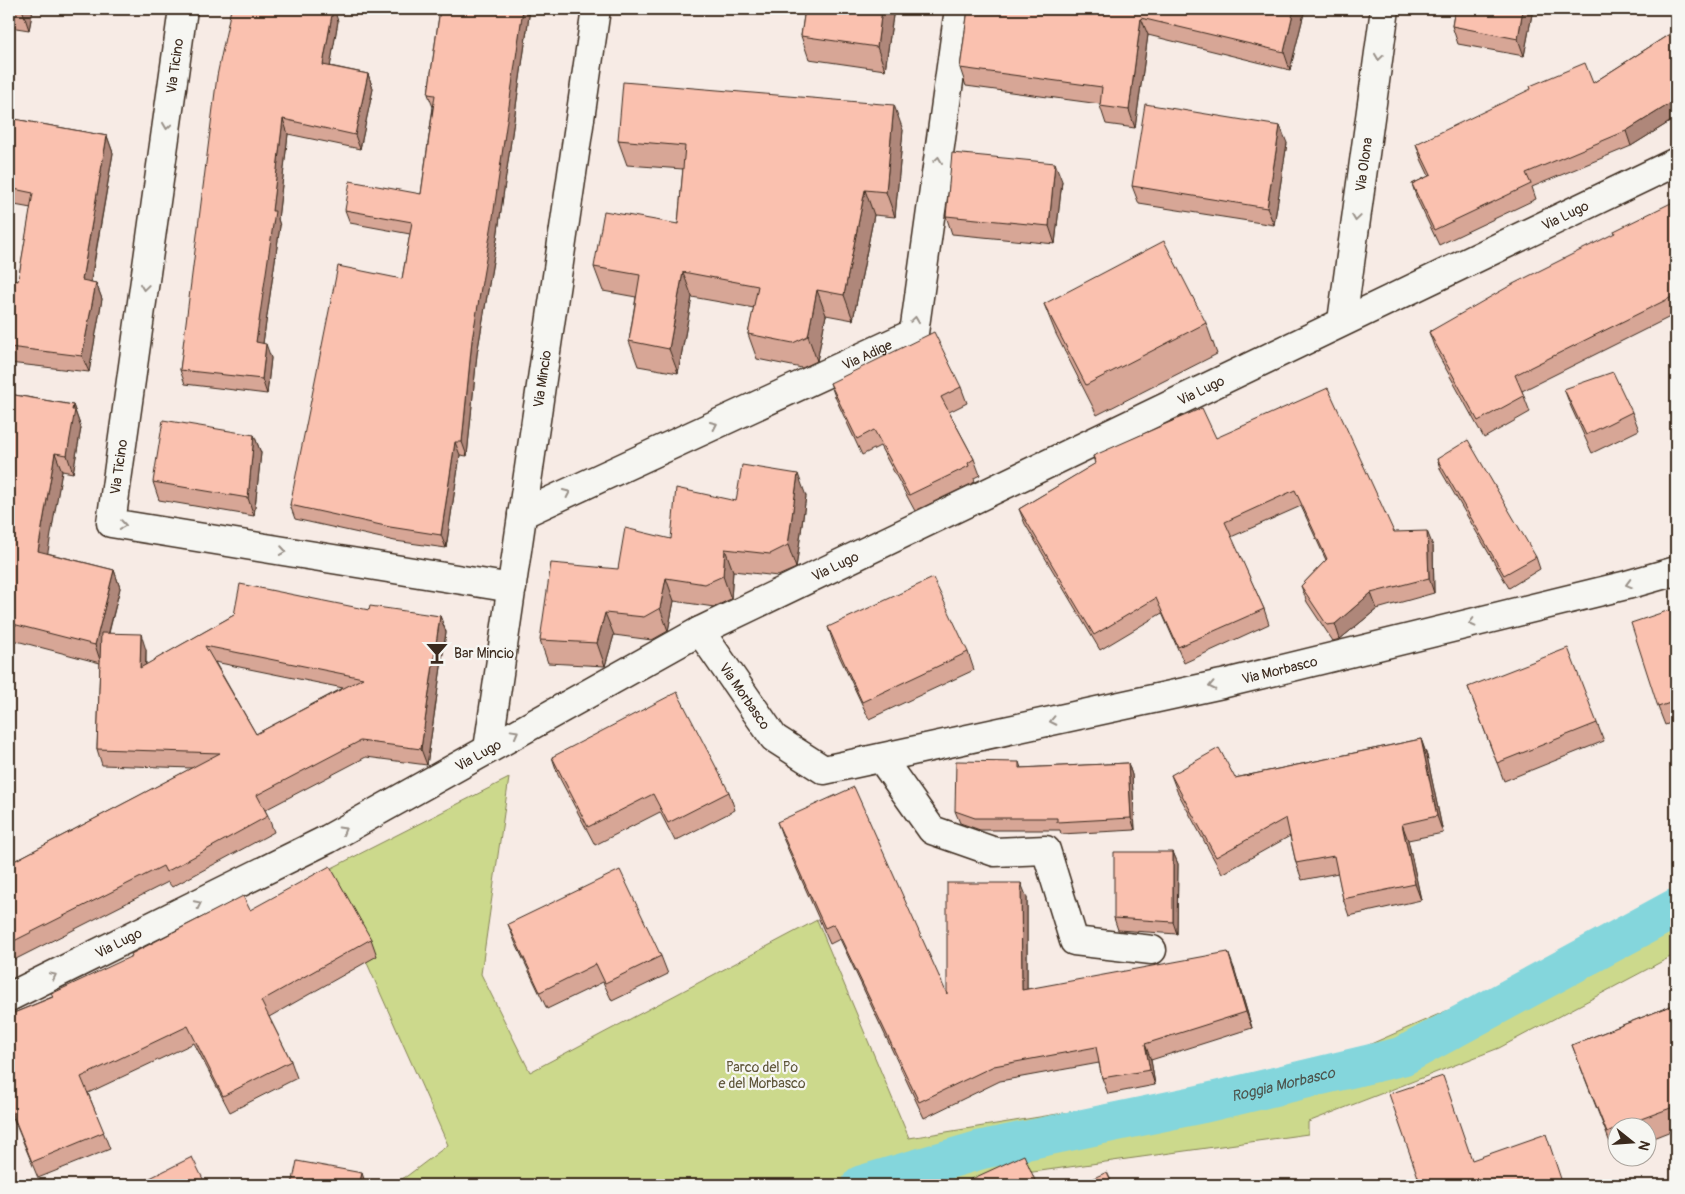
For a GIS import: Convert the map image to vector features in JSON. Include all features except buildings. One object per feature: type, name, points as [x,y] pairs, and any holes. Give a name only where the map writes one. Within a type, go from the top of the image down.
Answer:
[{"type":"street","name":"Via Ticino","points":[[183,9],[111,523],[512,588]]},
{"type":"street","name":"Via Mincio","points":[[488,748],[596,9]]},
{"type":"street","name":"Via Adige","points":[[522,514],[914,333],[958,9]]},
{"type":"street","name":"Via Olona","points":[[1342,321],[1385,9]]},
{"type":"street","name":"Via Lugo","points":[[9,997],[328,839],[700,631],[1676,162]]},
{"type":"street","name":"Via Morbasco","points":[[700,631],[774,738],[824,770],[1222,684],[1627,585],[1676,571]]},
{"type":"street","points":[[881,758],[932,830],[995,852],[1046,850],[1074,941],[1152,950]]},
{"type":"green space","name":"Parco del Po e del Morbasco","points":[[509,778],[481,974],[530,1072],[817,920],[909,1138],[1238,1085],[1316,1068],[1453,1008],[1676,892],[1676,954],[1499,1048],[1308,1122],[1308,1134],[1033,1172],[993,1185],[391,1185],[407,1176],[448,1145],[326,871]]},
{"type":"waterway","name":"Roggia Morbasco","points":[[861,1185],[980,1150],[1201,1104],[1403,1056],[1676,908]]},
{"type":"place","name":"Bar Mincio","points":[[437,653]]}]
